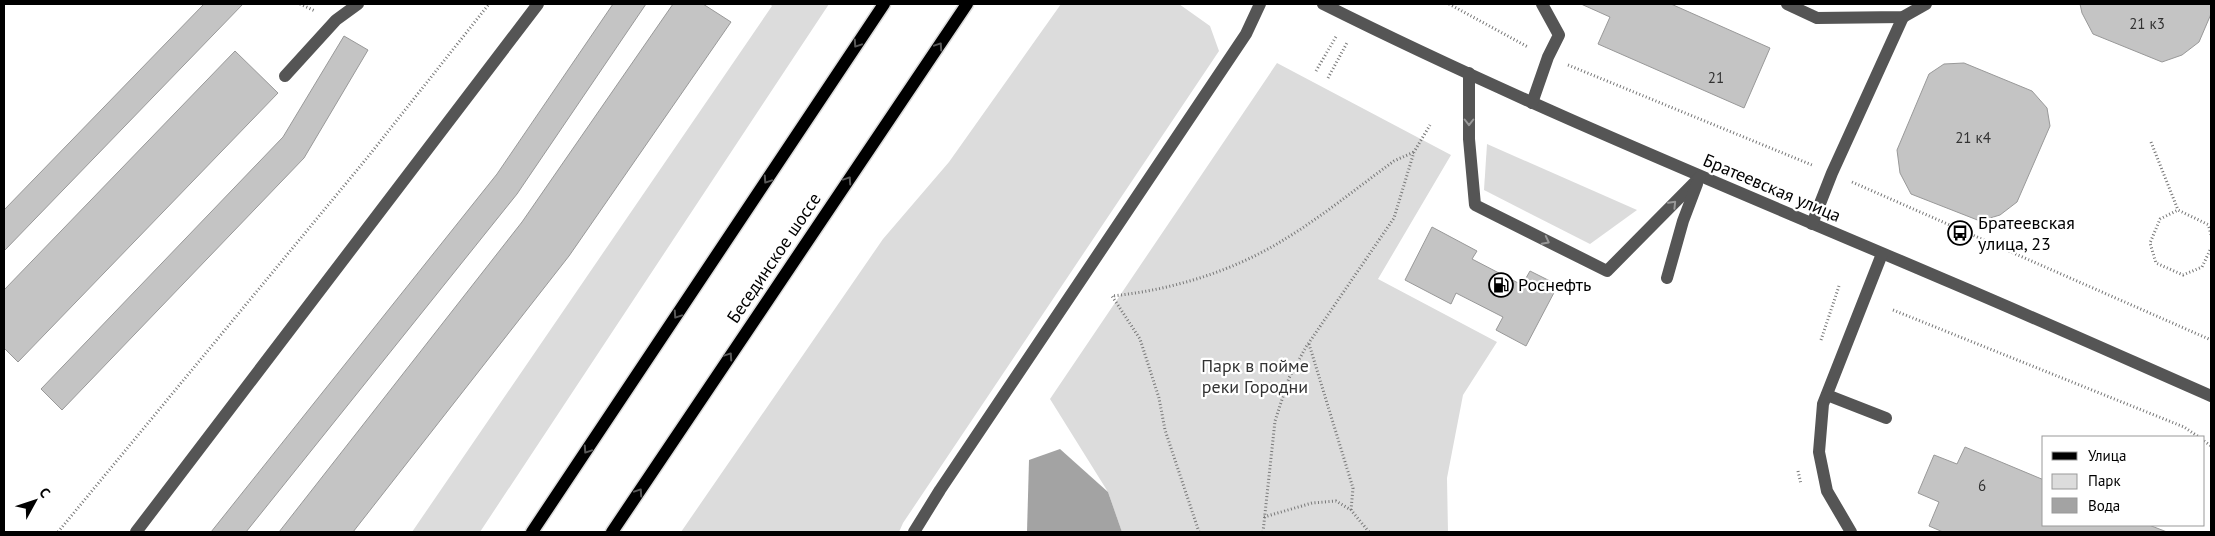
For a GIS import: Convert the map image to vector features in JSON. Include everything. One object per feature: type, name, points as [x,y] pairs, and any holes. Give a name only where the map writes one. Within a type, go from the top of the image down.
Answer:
[{"type":"main road","points":[[532,532],[884,4]]},
{"type":"main road","name":"Бесединское шоссе","points":[[612,532],[967,4]]},
{"type":"street","points":[[285,76],[336,20],[358,4]]},
{"type":"street","points":[[136,532],[538,4]]},
{"type":"street","points":[[914,532],[945,482],[1246,34],[1260,4]]},
{"type":"street","name":"Братеевская улица","points":[[1323,4],[1532,103],[1700,178],[1812,224],[2211,396]]},
{"type":"street","points":[[1532,103],[1548,57],[1559,35],[1542,4]]},
{"type":"street","points":[[1786,4],[1817,18],[1902,17],[1926,4]]},
{"type":"street","points":[[1812,224],[1832,173],[1902,17]]},
{"type":"street","points":[[1469,73],[1469,139],[1475,205],[1607,271],[1700,178]]},
{"type":"street","points":[[1667,278],[1683,220],[1700,178]]},
{"type":"street","points":[[1851,532],[1827,491],[1819,452],[1823,404],[1882,254]]},
{"type":"street","points":[[1827,395],[1886,418]]},
{"type":"path","points":[[58,532],[367,158],[488,4]]},
{"type":"path","points":[[1263,532],[1276,421],[1289,378],[1309,343],[1394,218],[1414,152],[1430,124]]},
{"type":"path","points":[[2151,142],[2178,210],[2210,226],[2211,235]]},
{"type":"path","points":[[1199,532],[1165,430],[1159,398],[1140,339],[1112,296],[1136,294],[1191,280],[1239,264],[1286,239],[1394,161],[1414,152]]},
{"type":"path","points":[[2178,210],[2160,219],[2150,243],[2156,264],[2183,275],[2202,267],[2211,248]]},
{"type":"path","points":[[1893,310],[2175,424],[2197,436]]},
{"type":"path","points":[[1309,343],[1353,488],[1351,510]]},
{"type":"path","points":[[1264,517],[1312,503],[1336,501],[1351,510],[1370,532]]},
{"type":"green space","points":[[770,4],[829,4],[480,532],[412,532],[772,6]]},
{"type":"green space","points":[[1061,4],[1179,4],[1210,26],[1219,51],[903,523],[899,532],[681,532],[883,239],[949,162]]},
{"type":"green space","name":"Парк в пойме реки Городни","points":[[1277,63],[1451,155],[1378,279],[1497,342],[1463,395],[1447,478],[1448,532],[1122,532],[1108,492],[1050,399]]},
{"type":"green space","points":[[1487,144],[1637,210],[1590,244],[1484,190]]},
{"type":"water","points":[[1060,449],[1108,492],[1122,532],[1027,532],[1029,460]]},
{"type":"building","points":[[204,4],[243,4],[4,251],[4,210]]},
{"type":"building","points":[[613,4],[646,4],[517,194],[246,532],[211,532],[497,174]]},
{"type":"building","points":[[673,4],[703,4],[731,22],[569,256],[353,532],[279,532],[522,222]]},
{"type":"building","points":[[1581,4],[1671,4],[1770,48],[1744,108],[1598,44],[1610,17]]},
{"type":"building","points":[[2080,4],[2211,4],[2211,14],[2199,42],[2182,55],[2162,62],[2093,34],[2082,13]]},
{"type":"building","points":[[344,36],[368,50],[304,158],[62,410],[41,389],[283,137]]},
{"type":"building","points":[[235,51],[278,93],[18,362],[4,348],[4,290]]},
{"type":"building","points":[[1964,63],[2032,91],[2047,108],[2050,126],[2017,202],[2000,215],[1980,221],[1911,194],[1900,173],[1897,150],[1929,74],[1944,64]]},
{"type":"building","points":[[1432,227],[1477,251],[1472,259],[1522,285],[1530,271],[1558,285],[1526,346],[1496,330],[1503,317],[1456,293],[1451,304],[1405,280]]},
{"type":"building","points":[[1965,447],[2042,479],[2042,526],[2152,526],[2167,532],[1943,532],[1929,526],[1939,502],[1918,493],[1934,455],[1957,464]]},
{"type":"place","name":"Братеевская улица, 23","points":[[1960,233]]},
{"type":"place","name":"Роснефть","points":[[1501,285]]}]
